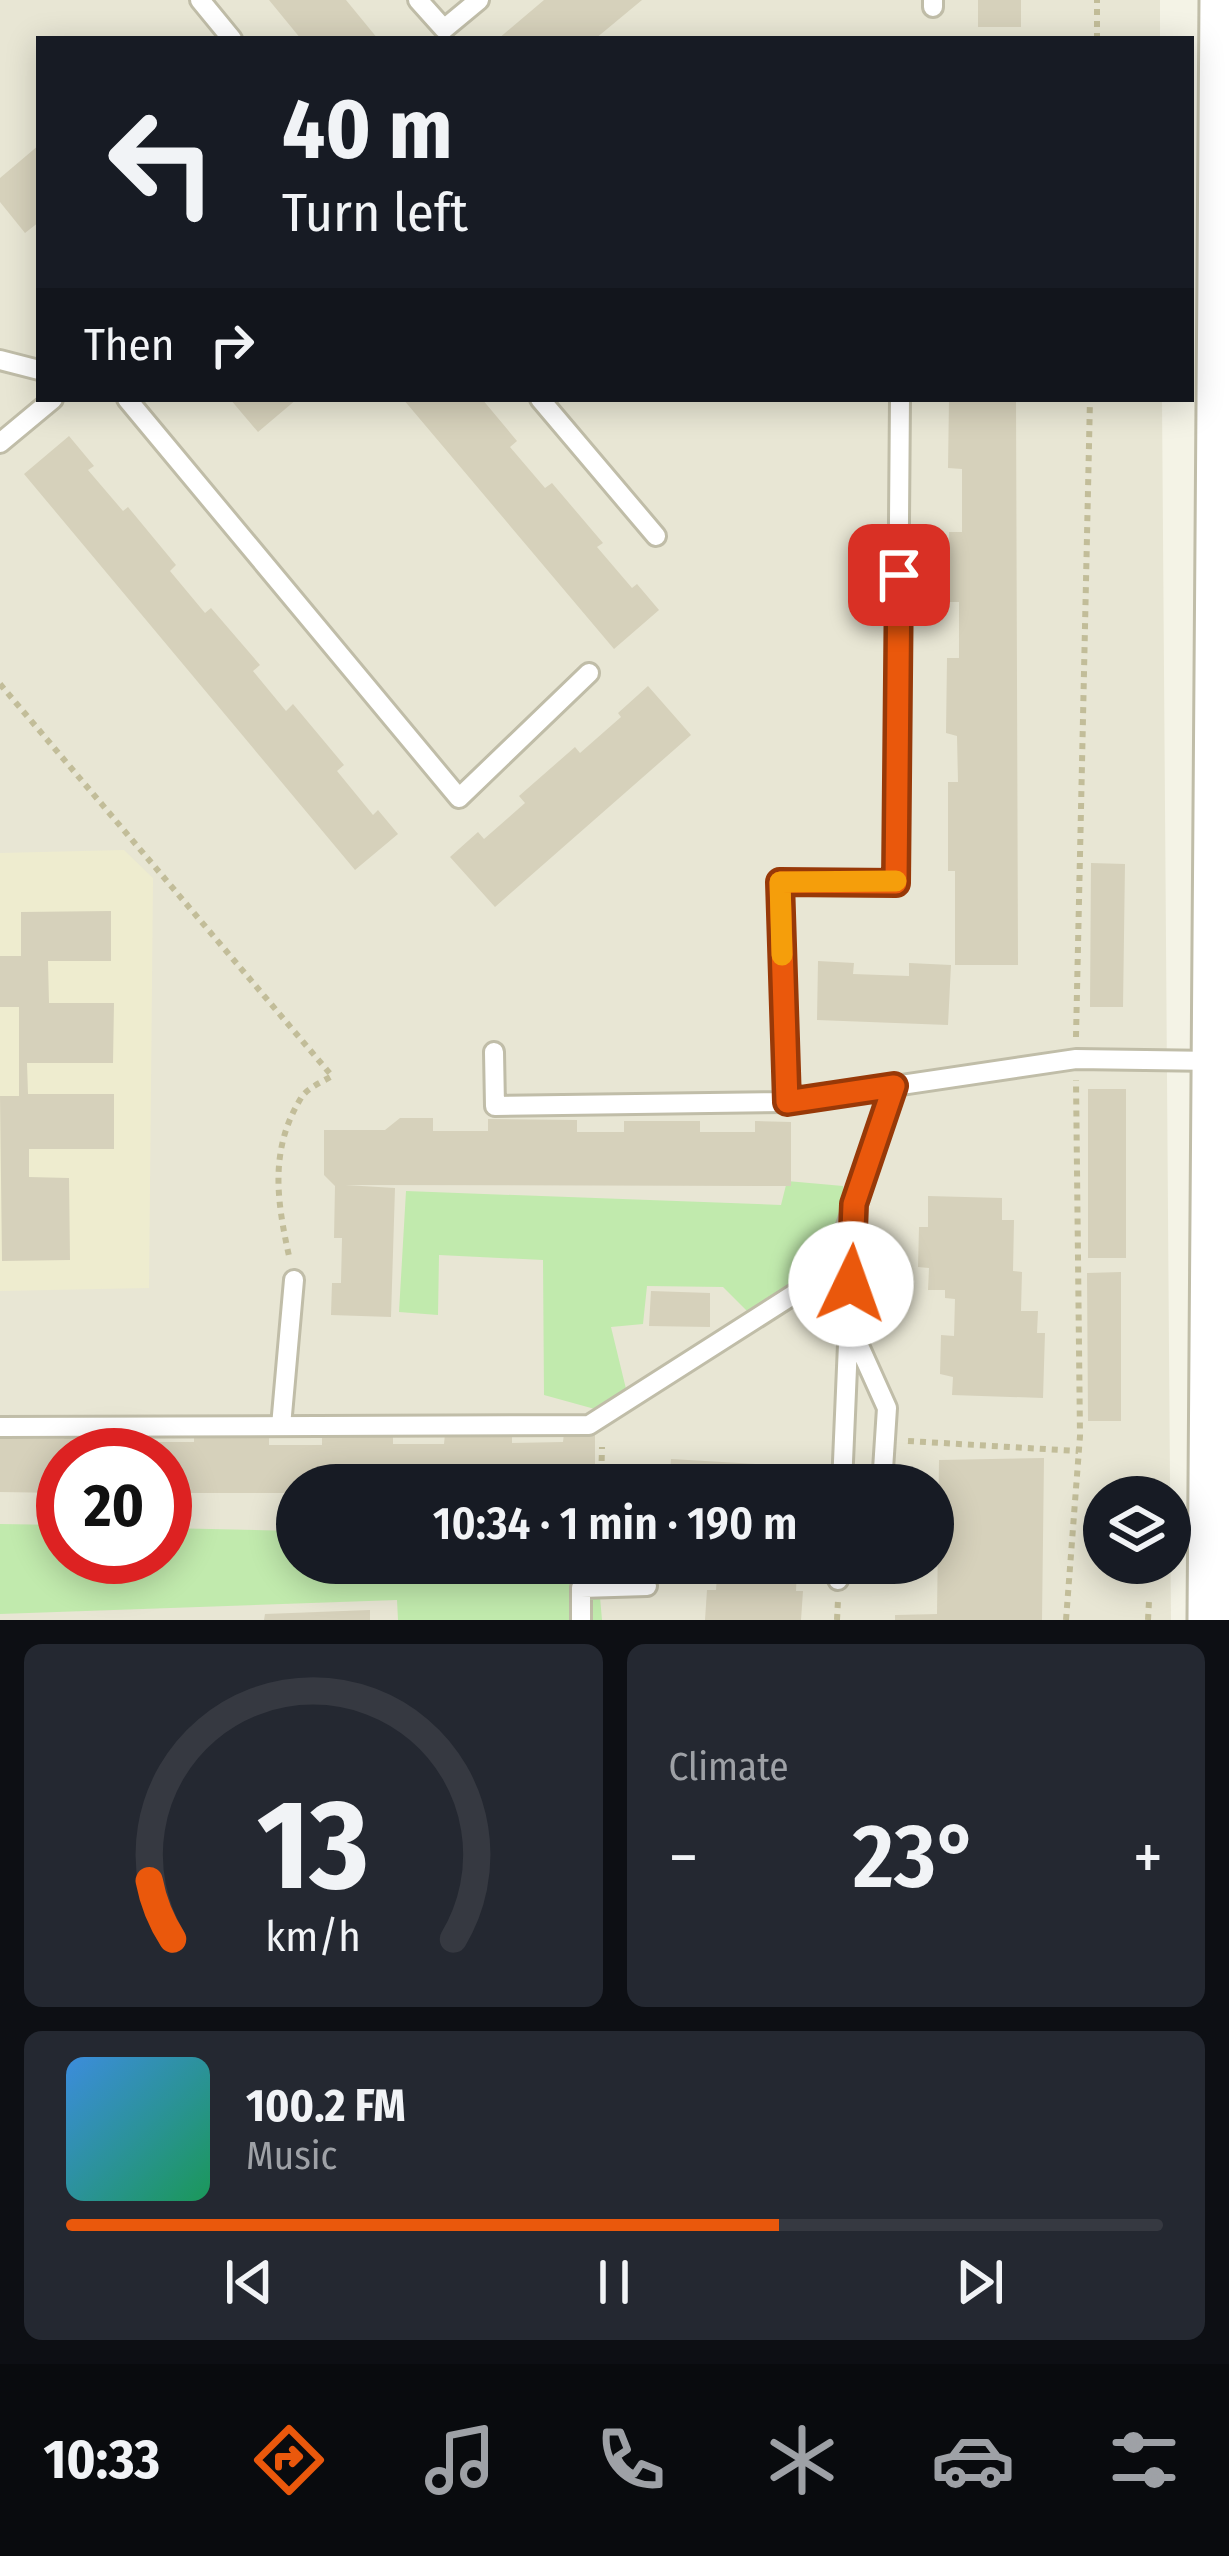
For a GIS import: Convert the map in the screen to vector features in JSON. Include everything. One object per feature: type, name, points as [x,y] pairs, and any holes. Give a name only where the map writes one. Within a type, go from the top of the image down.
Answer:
[{"type":"street","points":[[1211,1620],[1222,1178],[1214,1061],[1224,670],[1223,0]]},
{"type":"lane","points":[[200,0],[230,36]]},
{"type":"lane","points":[[418,0],[443,28],[479,0]]},
{"type":"lane","points":[[0,360],[36,369]]},
{"type":"lane","points":[[0,443],[49,402]]},
{"type":"lane","points":[[129,402],[459,798],[589,673]]},
{"type":"lane","points":[[543,402],[656,536]]},
{"type":"lane","points":[[787,1102],[780,882],[896,883],[900,402]]},
{"type":"lane","points":[[494,1052],[495,1106],[787,1102],[1076,1059],[1214,1061]]},
{"type":"lane","points":[[0,1426],[589,1425],[832,1270],[894,1086]]},
{"type":"lane","points":[[843,1464],[854,1204]]},
{"type":"lane","points":[[281,1426],[294,1280]]},
{"type":"lane","points":[[849,1324],[887,1408],[883,1464]]},
{"type":"lane","points":[[581,1620],[580,1588],[647,1586]]},
{"type":"path","points":[[1097,0],[1097,36]]},
{"type":"path","points":[[1066,1620],[1078,1451],[1076,1059],[1090,402]]},
{"type":"path","points":[[0,684],[332,1076],[302,1094],[280,1152],[275,1193],[294,1280]]},
{"type":"path","points":[[885,1439],[1078,1451]]},
{"type":"path","points":[[1148,1620],[1149,1600]]},
{"type":"shaded area","points":[[0,0],[1160,0],[1160,36],[36,36],[36,402],[1162,402],[1170,1476],[1083,1476],[1083,1584],[1171,1584],[1171,1620],[0,1620]]},
{"type":"shaded area","points":[[124,850],[153,878],[149,1288],[0,1291],[0,853]]},
{"type":"green space","points":[[787,1181],[843,1186],[845,1214],[829,1266],[751,1315],[723,1287],[647,1286],[643,1324],[611,1327],[627,1393],[602,1411],[544,1395],[543,1260],[439,1255],[438,1315],[399,1312],[406,1191],[781,1205]]},
{"type":"green space","points":[[0,1524],[36,1525],[36,1584],[192,1584],[192,1529],[276,1531],[276,1584],[599,1584],[602,1620],[398,1620],[397,1600],[0,1614]]},
{"type":"building","points":[[269,0],[346,0],[376,36],[299,36]]},
{"type":"building","points":[[544,0],[642,0],[599,36],[502,36]]},
{"type":"building","points":[[978,0],[1021,0],[1021,27],[978,27]]},
{"type":"building","points":[[36,148],[36,224],[25,233],[0,202],[0,178]]},
{"type":"building","points":[[233,402],[293,402],[258,432]]},
{"type":"building","points":[[406,402],[484,402],[517,441],[510,447],[545,488],[552,483],[603,543],[597,547],[632,588],[637,584],[659,610],[614,649]]},
{"type":"building","points":[[949,402],[1016,402],[1018,965],[955,965],[948,782],[958,782],[957,736],[946,733],[947,658],[959,658],[959,602],[948,602],[949,532],[962,532],[962,469],[948,468]]},
{"type":"building","points":[[69,436],[94,466],[88,470],[123,511],[128,507],[176,565],[170,571],[205,613],[211,608],[260,665],[253,671],[286,711],[293,704],[344,765],[337,771],[373,815],[378,810],[398,834],[355,870],[24,474]]},
{"type":"building","points":[[648,686],[691,735],[495,907],[450,857],[478,832],[484,839],[525,803],[519,796],[575,747],[580,753]]},
{"type":"building","points":[[1091,863],[1125,864],[1123,1007],[1090,1007]]},
{"type":"building","points":[[111,911],[111,961],[48,961],[49,1003],[114,1003],[113,1063],[27,1063],[28,1094],[114,1094],[114,1149],[29,1149],[29,1177],[69,1178],[70,1260],[2,1261],[0,1096],[19,1096],[19,1007],[0,1007],[0,956],[21,956],[21,912]]},
{"type":"building","points":[[818,961],[854,963],[853,974],[909,976],[909,963],[951,965],[948,1025],[817,1020]]},
{"type":"building","points":[[1088,1089],[1126,1089],[1126,1258],[1088,1258]]},
{"type":"building","points":[[400,1118],[433,1118],[433,1131],[488,1131],[488,1119],[577,1120],[577,1132],[624,1132],[624,1121],[700,1121],[700,1132],[755,1132],[755,1121],[791,1122],[791,1186],[345,1185],[395,1188],[391,1317],[331,1315],[332,1283],[341,1283],[342,1238],[334,1238],[335,1186],[324,1175],[324,1130],[385,1130]]},
{"type":"building","points":[[928,1196],[1002,1198],[1002,1220],[1014,1220],[1013,1271],[1022,1272],[1021,1311],[1038,1311],[1037,1333],[1045,1333],[1043,1398],[952,1395],[953,1377],[940,1374],[941,1335],[954,1336],[955,1299],[945,1298],[945,1290],[928,1290],[929,1268],[918,1267],[919,1227],[928,1227]]},
{"type":"building","points":[[1121,1272],[1121,1421],[1088,1421],[1087,1273]]},
{"type":"building","points":[[651,1291],[710,1293],[710,1327],[649,1326]]},
{"type":"building","points":[[0,1429],[12,1429],[12,1439],[36,1439],[36,1493],[0,1492]]},
{"type":"building","points":[[194,1433],[269,1433],[269,1445],[322,1445],[322,1434],[393,1435],[393,1444],[444,1444],[445,1434],[512,1434],[512,1443],[563,1442],[564,1433],[595,1433],[595,1464],[276,1464],[276,1493],[192,1493]]},
{"type":"building","points":[[1044,1458],[1042,1620],[895,1620],[895,1615],[937,1614],[937,1584],[954,1584],[954,1464],[939,1464],[939,1460]]},
{"type":"building","points":[[671,1459],[756,1464],[671,1464]]},
{"type":"building","points":[[716,1584],[796,1584],[796,1591],[803,1591],[801,1620],[705,1620],[707,1590],[716,1590]]},
{"type":"building","points":[[370,1610],[370,1620],[264,1620],[265,1614]]},
{"type":"slow traffic","points":[[782,955],[780,882],[896,881]]},
{"type":"route","points":[[851,1284],[854,1204],[894,1086],[787,1102],[780,882],[896,883],[899,575]]}]
